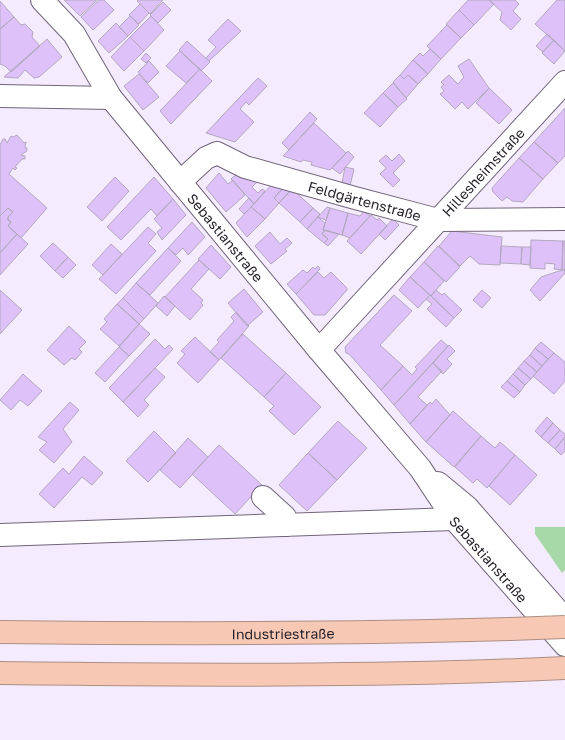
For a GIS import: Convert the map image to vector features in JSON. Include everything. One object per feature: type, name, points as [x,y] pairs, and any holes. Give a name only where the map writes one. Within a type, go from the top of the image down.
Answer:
[{"type":"highway","name":"Industriestraße","points":[[0,632],[209,634],[388,633],[565,627]]},
{"type":"highway","points":[[0,673],[211,675],[398,673],[565,668]]},
{"type":"street","name":"Sebastianstraße","points":[[42,0],[74,34],[111,98],[319,350],[420,468],[454,519],[565,645]]},
{"type":"street","name":"Hillesheimstraße","points":[[319,350],[565,82]]},
{"type":"street","points":[[0,96],[111,98]]},
{"type":"street","name":"Feldgärtenstraße","points":[[180,182],[206,158],[218,153],[245,167],[438,220],[565,219]]},
{"type":"street","name":"Sebastianstraße","points":[[420,468],[466,507],[565,619]]},
{"type":"street","points":[[263,496],[284,517],[286,525]]},
{"type":"street","points":[[0,535],[454,519]]},
{"type":"green space","points":[[535,527],[565,527],[565,570],[562,573],[535,534]]},
{"type":"building","points":[[64,0],[97,0],[80,16]]},
{"type":"building","points":[[99,0],[104,0],[114,10],[93,30],[81,17]]},
{"type":"building","points":[[163,0],[150,14],[137,1]]},
{"type":"building","points":[[468,0],[489,0],[494,4],[474,25],[459,10]]},
{"type":"building","points":[[489,0],[515,0],[519,4],[513,11],[521,19],[511,30],[500,20],[502,12]]},
{"type":"building","points":[[557,0],[565,0],[565,51],[535,24]]},
{"type":"building","points":[[0,1],[14,17],[0,29]]},
{"type":"building","points":[[163,2],[171,10],[158,23],[150,15]]},
{"type":"building","points":[[140,4],[149,13],[139,24],[129,15]]},
{"type":"building","points":[[459,10],[474,25],[461,38],[446,24]]},
{"type":"building","points":[[130,16],[139,25],[128,36],[119,27]]},
{"type":"building","points":[[151,16],[164,30],[144,51],[130,37]]},
{"type":"building","points":[[14,17],[21,25],[25,24],[33,32],[32,37],[40,46],[11,72],[5,66],[0,64],[0,29]]},
{"type":"building","points":[[228,19],[241,31],[209,61],[206,58],[216,47],[208,40]]},
{"type":"building","points":[[116,23],[128,36],[109,53],[98,41]]},
{"type":"building","points":[[447,25],[461,38],[441,59],[427,46]]},
{"type":"building","points":[[547,34],[554,40],[543,52],[536,46]]},
{"type":"building","points":[[130,37],[144,51],[124,71],[111,57]]},
{"type":"building","points":[[47,39],[62,57],[39,77],[34,78],[25,70],[18,78],[4,77]]},
{"type":"building","points":[[554,40],[565,51],[554,64],[542,53]]},
{"type":"building","points":[[187,41],[210,62],[201,71],[179,50]]},
{"type":"building","points":[[430,49],[441,59],[428,74],[413,60],[420,53],[423,56]]},
{"type":"building","points":[[180,51],[200,69],[186,83],[166,66]]},
{"type":"building","points":[[146,53],[151,58],[146,63],[141,59]]},
{"type":"building","points":[[469,59],[489,88],[468,109],[462,102],[455,109],[440,94],[444,91],[441,87],[444,85],[441,82],[449,75],[458,84],[464,77],[458,66]]},
{"type":"building","points":[[413,60],[428,74],[418,84],[408,75],[404,79],[400,75]]},
{"type":"building","points":[[149,61],[159,72],[148,83],[138,72]]},
{"type":"building","points":[[200,69],[212,81],[171,124],[160,111]]},
{"type":"building","points":[[139,74],[159,97],[143,110],[124,86]]},
{"type":"building","points":[[400,75],[404,79],[408,75],[418,84],[406,98],[393,82]]},
{"type":"building","points":[[258,78],[267,86],[249,105],[246,102],[240,109],[254,122],[235,142],[206,133]]},
{"type":"building","points":[[393,83],[407,99],[398,107],[383,93]]},
{"type":"building","points":[[489,88],[512,110],[499,124],[476,103]]},
{"type":"building","points":[[383,93],[398,107],[380,127],[364,113]]},
{"type":"building","points":[[565,108],[565,156],[558,163],[534,142]]},
{"type":"building","points":[[310,112],[317,119],[289,150],[282,143]]},
{"type":"building","points":[[314,123],[346,153],[330,170],[311,165],[312,162],[303,160],[301,162],[283,156]]},
{"type":"building","points":[[17,135],[24,143],[26,142],[25,148],[27,148],[27,151],[21,155],[25,156],[25,159],[22,159],[15,167],[17,168],[15,170],[13,168],[9,174],[47,208],[21,238],[8,226],[11,222],[8,220],[8,217],[13,212],[8,208],[0,216],[0,145],[3,139],[5,139],[7,143],[11,136],[13,137]]},
{"type":"building","points":[[534,142],[558,163],[543,179],[519,158]]},
{"type":"building","points":[[348,151],[354,157],[340,174],[332,168]]},
{"type":"building","points":[[399,154],[405,161],[393,173],[400,180],[393,187],[380,174],[386,168],[379,161],[386,155],[392,161]]},
{"type":"building","points":[[519,158],[543,179],[523,202],[512,201],[507,197],[502,201],[493,192],[492,188]]},
{"type":"building","points":[[345,167],[354,169],[350,186],[342,184]]},
{"type":"building","points":[[240,171],[260,179],[252,187],[258,193],[262,189],[265,191],[254,204],[231,179]]},
{"type":"building","points":[[219,173],[228,184],[233,180],[245,195],[226,212],[206,188]]},
{"type":"building","points":[[115,177],[129,191],[102,221],[87,207]]},
{"type":"building","points":[[154,177],[173,199],[157,216],[151,209],[121,240],[107,227]]},
{"type":"building","points":[[274,182],[285,186],[274,198],[279,203],[265,219],[251,207]]},
{"type":"building","points":[[285,186],[292,189],[279,203],[274,198]]},
{"type":"building","points":[[292,189],[313,208],[300,222],[279,203]]},
{"type":"building","points":[[249,198],[254,204],[244,214],[239,209]]},
{"type":"building","points":[[173,199],[186,215],[162,240],[157,232],[162,228],[154,219]]},
{"type":"building","points":[[251,207],[265,219],[247,237],[236,223]]},
{"type":"building","points":[[327,207],[330,208],[326,220],[318,217]]},
{"type":"building","points":[[8,208],[13,212],[8,217],[8,220],[11,222],[8,226],[17,234],[0,253],[0,216]]},
{"type":"building","points":[[313,208],[320,214],[307,229],[300,222]]},
{"type":"building","points":[[330,208],[348,213],[342,235],[323,230]]},
{"type":"building","points":[[364,211],[370,216],[350,238],[342,235],[348,213],[360,216]]},
{"type":"building","points":[[371,215],[377,220],[379,218],[387,226],[361,254],[347,241]]},
{"type":"building","points":[[318,217],[325,223],[323,230],[325,230],[322,234],[328,239],[324,243],[307,229]]},
{"type":"building","points":[[393,219],[399,225],[385,240],[379,234]]},
{"type":"building","points":[[192,222],[205,237],[188,255],[183,248],[176,255],[168,248]]},
{"type":"building","points":[[148,227],[156,234],[148,243],[156,251],[116,294],[99,279]]},
{"type":"building","points":[[325,230],[339,234],[328,246],[324,243],[328,239],[322,234]]},
{"type":"building","points":[[452,231],[502,237],[500,265],[479,264],[470,256],[460,266],[439,246]]},
{"type":"building","points":[[270,232],[280,244],[287,238],[292,243],[285,249],[287,251],[271,264],[255,246]]},
{"type":"building","points":[[17,234],[28,244],[0,275],[0,253]]},
{"type":"building","points":[[531,240],[563,241],[562,270],[554,269],[555,264],[545,263],[545,269],[530,268]]},
{"type":"building","points":[[563,241],[565,241],[565,270],[562,270]]},
{"type":"building","points":[[53,243],[68,257],[55,271],[40,256]]},
{"type":"building","points":[[111,244],[122,254],[103,275],[92,265]]},
{"type":"building","points":[[211,245],[231,267],[220,279],[198,259]]},
{"type":"building","points":[[438,246],[460,267],[446,282],[424,262]]},
{"type":"building","points":[[501,246],[522,247],[521,264],[500,263]]},
{"type":"building","points":[[522,247],[531,247],[530,265],[521,264]]},
{"type":"building","points":[[168,248],[181,261],[150,295],[136,283]]},
{"type":"building","points":[[68,257],[76,265],[63,278],[55,271]]},
{"type":"building","points":[[199,260],[209,269],[191,289],[203,300],[201,303],[203,305],[190,320],[165,297]]},
{"type":"building","points":[[424,262],[444,281],[431,296],[410,277]]},
{"type":"building","points":[[318,266],[320,269],[296,294],[287,284],[303,270],[307,273],[313,267],[315,269]]},
{"type":"building","points":[[565,270],[565,273],[540,301],[530,290],[541,277]]},
{"type":"building","points":[[318,272],[324,278],[331,272],[347,288],[347,290],[325,315],[314,315],[296,294]]},
{"type":"building","points":[[410,277],[430,295],[418,308],[399,290]]},
{"type":"building","points":[[136,283],[158,303],[144,319],[123,298]]},
{"type":"building","points":[[244,289],[263,312],[247,326],[228,303]]},
{"type":"building","points":[[0,290],[22,310],[0,334]]},
{"type":"building","points":[[436,290],[442,295],[444,293],[462,310],[454,318],[431,296]]},
{"type":"building","points":[[482,290],[491,298],[482,308],[473,300]]},
{"type":"building","points":[[394,295],[412,311],[380,345],[403,366],[381,390],[349,354],[346,353],[345,347]]},
{"type":"building","points":[[430,295],[454,318],[446,327],[427,309],[432,304],[426,299]]},
{"type":"building","points":[[164,296],[175,306],[167,316],[156,306]]},
{"type":"building","points":[[123,298],[144,319],[139,324],[117,304]]},
{"type":"building","points":[[117,304],[139,324],[119,346],[100,329],[107,322],[104,319]]},
{"type":"building","points":[[236,312],[249,326],[219,360],[210,352],[219,342],[217,340],[234,321],[231,317]]},
{"type":"building","points":[[139,324],[150,334],[129,356],[119,347]]},
{"type":"building","points":[[69,326],[86,342],[79,349],[82,352],[75,360],[72,358],[64,365],[47,350]]},
{"type":"building","points":[[243,334],[286,373],[264,397],[221,358]]},
{"type":"building","points":[[195,337],[219,360],[198,383],[177,363],[185,354],[181,351]]},
{"type":"building","points":[[155,339],[165,349],[169,345],[173,349],[123,402],[109,388]]},
{"type":"building","points":[[441,340],[448,346],[394,405],[381,390],[403,366],[412,375],[417,369],[415,367]]},
{"type":"building","points":[[541,342],[554,353],[548,359],[535,348]]},
{"type":"building","points":[[449,345],[455,351],[447,359],[452,364],[443,374],[433,363]]},
{"type":"building","points":[[119,347],[129,356],[105,382],[95,373]]},
{"type":"building","points":[[535,348],[548,359],[542,366],[530,355]]},
{"type":"building","points":[[554,353],[565,362],[565,381],[554,394],[533,376]]},
{"type":"building","points":[[530,355],[542,366],[537,372],[524,361]]},
{"type":"building","points":[[524,361],[537,372],[531,379],[518,368]]},
{"type":"building","points":[[433,363],[442,371],[418,397],[427,405],[410,424],[394,405]]},
{"type":"building","points":[[155,368],[165,377],[144,400],[149,405],[138,417],[123,402]]},
{"type":"building","points":[[518,368],[531,379],[525,385],[513,374]]},
{"type":"building","points":[[286,373],[321,407],[294,435],[269,411],[274,406],[264,397]]},
{"type":"building","points":[[23,374],[42,391],[28,406],[20,400],[11,410],[0,400]]},
{"type":"building","points":[[513,374],[525,385],[520,392],[507,381]]},
{"type":"building","points":[[507,381],[520,392],[514,398],[501,387]]},
{"type":"building","points":[[436,399],[450,415],[426,442],[410,424],[430,402],[432,404]]},
{"type":"building","points":[[70,402],[79,410],[63,429],[72,442],[54,463],[39,450],[47,442],[38,437]]},
{"type":"building","points":[[453,411],[481,436],[454,467],[426,442]]},
{"type":"building","points":[[547,417],[553,423],[541,437],[535,431]]},
{"type":"building","points":[[338,421],[367,448],[337,480],[308,453]]},
{"type":"building","points":[[553,423],[560,430],[548,443],[541,437]]},
{"type":"building","points":[[560,430],[565,434],[565,437],[555,449],[548,443]]},
{"type":"building","points":[[154,431],[176,453],[148,482],[126,461]]},
{"type":"building","points":[[481,436],[495,448],[500,442],[515,455],[487,488],[477,479],[473,483],[455,467]]},
{"type":"building","points":[[565,437],[565,451],[561,455],[555,449]]},
{"type":"building","points":[[188,438],[208,457],[180,488],[160,470]]},
{"type":"building","points":[[219,445],[262,485],[235,514],[192,474]]},
{"type":"building","points":[[308,453],[337,480],[307,511],[279,485]]},
{"type":"building","points":[[515,455],[537,475],[510,505],[489,486]]},
{"type":"building","points":[[84,456],[103,473],[92,485],[82,477],[54,508],[39,494],[63,468],[69,474]]}]
